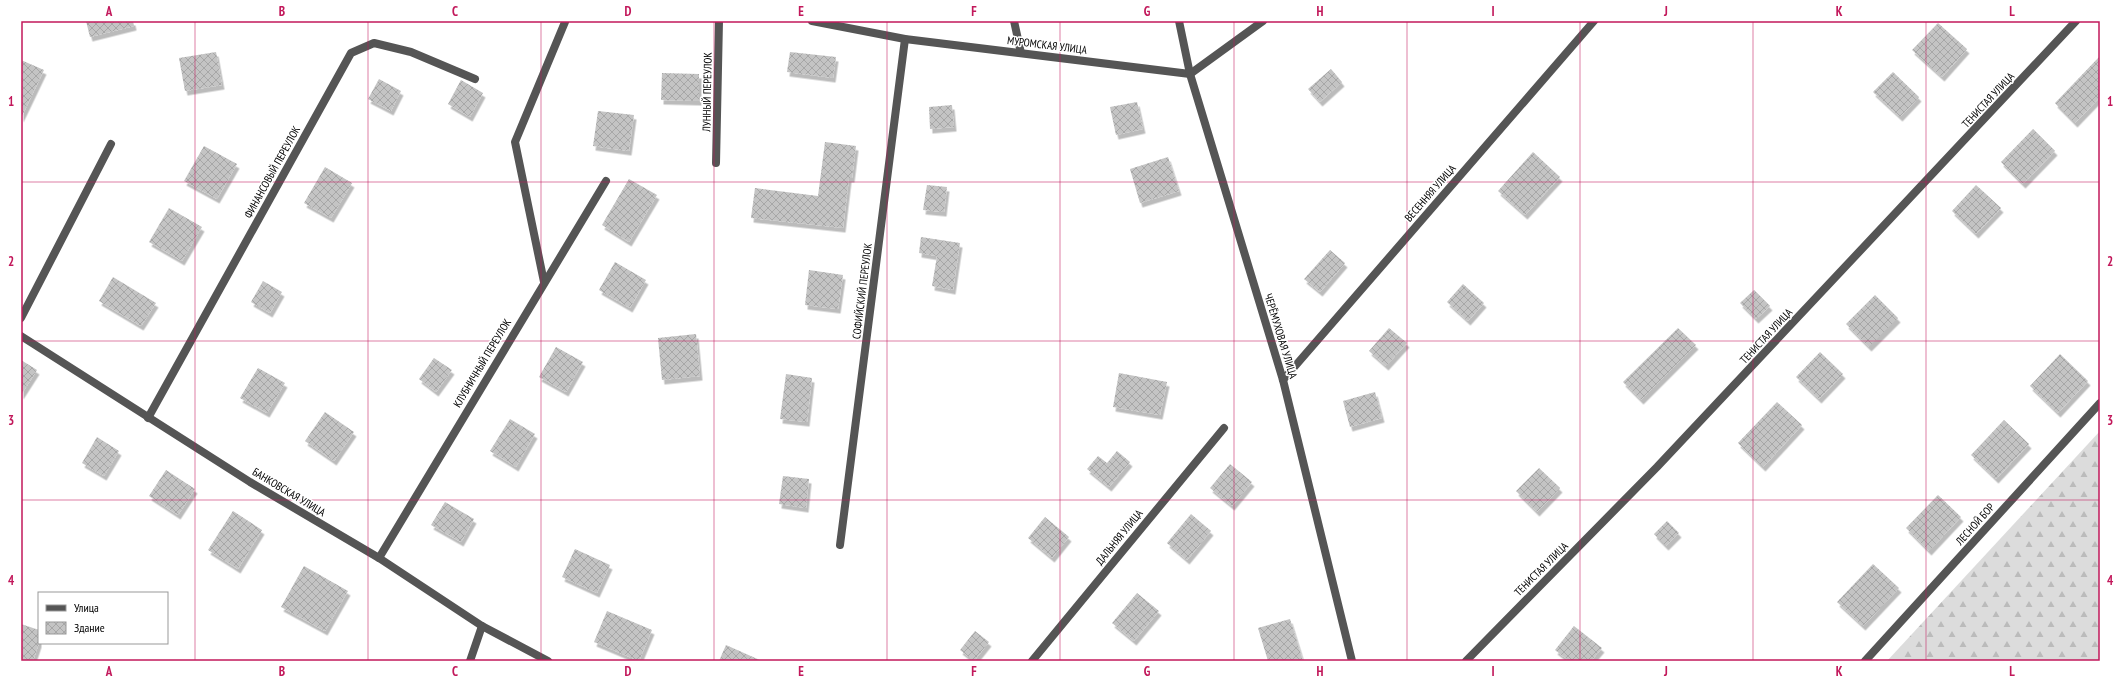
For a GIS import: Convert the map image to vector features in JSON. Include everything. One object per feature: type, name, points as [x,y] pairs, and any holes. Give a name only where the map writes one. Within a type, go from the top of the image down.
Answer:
[{"type":"street","name":"ЛУННЫЙ ПЕРЕУЛОК","points":[[716,163],[719,21]]},
{"type":"street","name":"МУРОМСКАЯ УЛИЦА","points":[[812,21],[849,25],[905,39],[1190,74]]},
{"type":"street","points":[[1014,21],[1021,53]]},
{"type":"street","name":"ЧЕРЁМУХОВАЯ УЛИЦА","points":[[1180,21],[1190,74],[1283,380],[1352,661]]},
{"type":"street","points":[[1190,74],[1263,21]]},
{"type":"street","name":"ВЕСЕННЯЯ УЛИЦА","points":[[1283,380],[1594,21]]},
{"type":"street","name":"ТЕНИСТАЯ УЛИЦА","points":[[1466,661],[1657,467],[2076,21]]},
{"type":"street","points":[[544,282],[515,142],[565,22]]},
{"type":"street","name":"СОФИЙСКИЙ ПЕРЕУЛОК","points":[[840,545],[905,39]]},
{"type":"street","name":"ФИНАНСОВЫЙ ПЕРЕУЛОК","points":[[148,418],[351,53],[374,43],[411,52],[475,79]]},
{"type":"street","points":[[21,318],[111,144]]},
{"type":"street","name":"КЛУБНИЧНЫЙ ПЕРЕУЛОК","points":[[379,558],[606,181]]},
{"type":"street","name":"БАНКОВСКАЯ УЛИЦА","points":[[21,336],[250,482],[379,558],[482,626],[548,661]]},
{"type":"street","name":"ЛЕСНОЙ БОР","points":[[1865,661],[2100,403]]},
{"type":"street","name":"ДАЛЬНЯЯ УЛИЦА","points":[[1032,661],[1224,428]]},
{"type":"street","points":[[470,661],[482,626]]},
{"type":"green space","points":[[2100,431],[2100,661],[1887,661]]},
{"type":"building","points":[[86,21],[133,21],[134,26],[90,37]]},
{"type":"building","points":[[1938,23],[1967,49],[1942,77],[1912,50]]},
{"type":"building","points":[[216,52],[222,85],[185,91],[179,58]]},
{"type":"building","points":[[790,52],[836,57],[833,78],[787,72]]},
{"type":"building","points":[[2100,56],[2100,97],[2075,123],[2055,103]]},
{"type":"building","points":[[21,60],[44,70],[21,118]]},
{"type":"building","points":[[1331,69],[1342,82],[1320,102],[1308,89]]},
{"type":"building","points":[[1893,72],[1919,97],[1900,117],[1873,92]]},
{"type":"building","points":[[662,73],[699,74],[699,101],[661,100]]},
{"type":"building","points":[[379,79],[401,91],[391,111],[368,99]]},
{"type":"building","points":[[461,80],[483,93],[470,117],[448,104]]},
{"type":"building","points":[[1137,102],[1143,129],[1116,135],[1110,107]]},
{"type":"building","points":[[952,105],[954,127],[930,129],[929,107]]},
{"type":"building","points":[[598,111],[634,115],[629,151],[593,146]]},
{"type":"building","points":[[2033,129],[2055,151],[2023,184],[2001,162]]},
{"type":"building","points":[[825,142],[856,146],[852,178],[849,178],[843,228],[751,218],[755,188],[818,196]]},
{"type":"building","points":[[204,146],[237,164],[217,199],[184,181]]},
{"type":"building","points":[[1533,152],[1560,177],[1525,215],[1498,191]]},
{"type":"building","points":[[1168,157],[1179,191],[1140,203],[1130,169]]},
{"type":"building","points":[[325,167],[352,183],[331,218],[304,203]]},
{"type":"building","points":[[629,179],[657,195],[629,242],[602,225]]},
{"type":"building","points":[[927,185],[947,187],[944,212],[923,210]]},
{"type":"building","points":[[1976,185],[2001,208],[1976,234],[1952,211]]},
{"type":"building","points":[[169,208],[202,227],[182,261],[149,242]]},
{"type":"building","points":[[921,237],[960,243],[953,290],[932,286],[937,256],[919,253]]},
{"type":"building","points":[[1330,250],[1345,263],[1320,292],[1304,279]]},
{"type":"building","points":[[615,262],[646,280],[630,308],[599,290]]},
{"type":"building","points":[[809,270],[843,275],[838,309],[805,305]]},
{"type":"building","points":[[113,277],[156,303],[141,326],[99,301]]},
{"type":"building","points":[[263,281],[282,292],[270,313],[251,302]]},
{"type":"building","points":[[1463,284],[1484,303],[1468,321],[1447,302]]},
{"type":"building","points":[[1754,290],[1770,306],[1756,319],[1740,303]]},
{"type":"building","points":[[1875,295],[1898,318],[1869,347],[1846,324]]},
{"type":"building","points":[[1389,328],[1407,343],[1386,366],[1369,351]]},
{"type":"building","points":[[1678,328],[1696,345],[1641,400],[1623,382]]},
{"type":"building","points":[[696,334],[700,376],[662,380],[658,338]]},
{"type":"building","points":[[556,347],[583,362],[566,392],[539,377]]},
{"type":"building","points":[[1820,352],[1843,374],[1819,399],[1796,377]]},
{"type":"building","points":[[2060,354],[2088,381],[2058,413],[2030,386]]},
{"type":"building","points":[[434,358],[452,370],[436,392],[419,379]]},
{"type":"building","points":[[21,360],[37,370],[21,395]]},
{"type":"building","points":[[258,368],[285,383],[267,413],[240,398]]},
{"type":"building","points":[[1119,373],[1167,382],[1160,415],[1113,407]]},
{"type":"building","points":[[786,374],[812,378],[807,422],[780,419]]},
{"type":"building","points":[[1375,392],[1382,418],[1350,427],[1343,401]]},
{"type":"building","points":[[1777,402],[1802,425],[1763,467],[1738,443]]},
{"type":"building","points":[[325,412],[354,432],[334,461],[305,441]]},
{"type":"building","points":[[510,419],[535,434],[516,467],[490,451]]},
{"type":"building","points":[[2004,420],[2029,444],[1996,479],[1971,455]]},
{"type":"building","points":[[97,437],[119,451],[104,476],[82,463]]},
{"type":"building","points":[[1117,451],[1130,462],[1109,487],[1087,469],[1098,456],[1107,463]]},
{"type":"building","points":[[1230,464],[1252,482],[1232,506],[1210,488]]},
{"type":"building","points":[[1539,468],[1560,488],[1537,512],[1516,491]]},
{"type":"building","points":[[166,470],[195,489],[178,515],[149,496]]},
{"type":"building","points":[[783,476],[809,479],[806,508],[779,504]]},
{"type":"building","points":[[1938,495],[1961,517],[1929,551],[1906,528]]},
{"type":"building","points":[[445,502],[474,519],[461,542],[431,525]]},
{"type":"building","points":[[233,511],[262,530],[238,569],[208,550]]},
{"type":"building","points":[[1191,514],[1211,531],[1187,560],[1167,543]]},
{"type":"building","points":[[1045,517],[1069,537],[1052,558],[1028,538]]},
{"type":"building","points":[[1667,521],[1679,533],[1666,546],[1654,534]]},
{"type":"building","points":[[575,549],[610,565],[597,593],[562,577]]},
{"type":"building","points":[[1873,564],[1899,588],[1863,626],[1837,602]]},
{"type":"building","points":[[304,566],[348,591],[325,631],[281,607]]},
{"type":"building","points":[[1137,593],[1159,611],[1134,641],[1112,623]]},
{"type":"building","points":[[607,611],[652,630],[639,661],[594,642]]},
{"type":"building","points":[[1290,619],[1303,661],[1268,661],[1258,628]]},
{"type":"building","points":[[21,624],[38,630],[39,644],[33,661],[21,661]]},
{"type":"building","points":[[1574,626],[1602,648],[1591,661],[1569,661],[1555,650]]},
{"type":"building","points":[[975,631],[989,642],[974,661],[960,650]]},
{"type":"building","points":[[726,645],[762,661],[719,661]]}]
